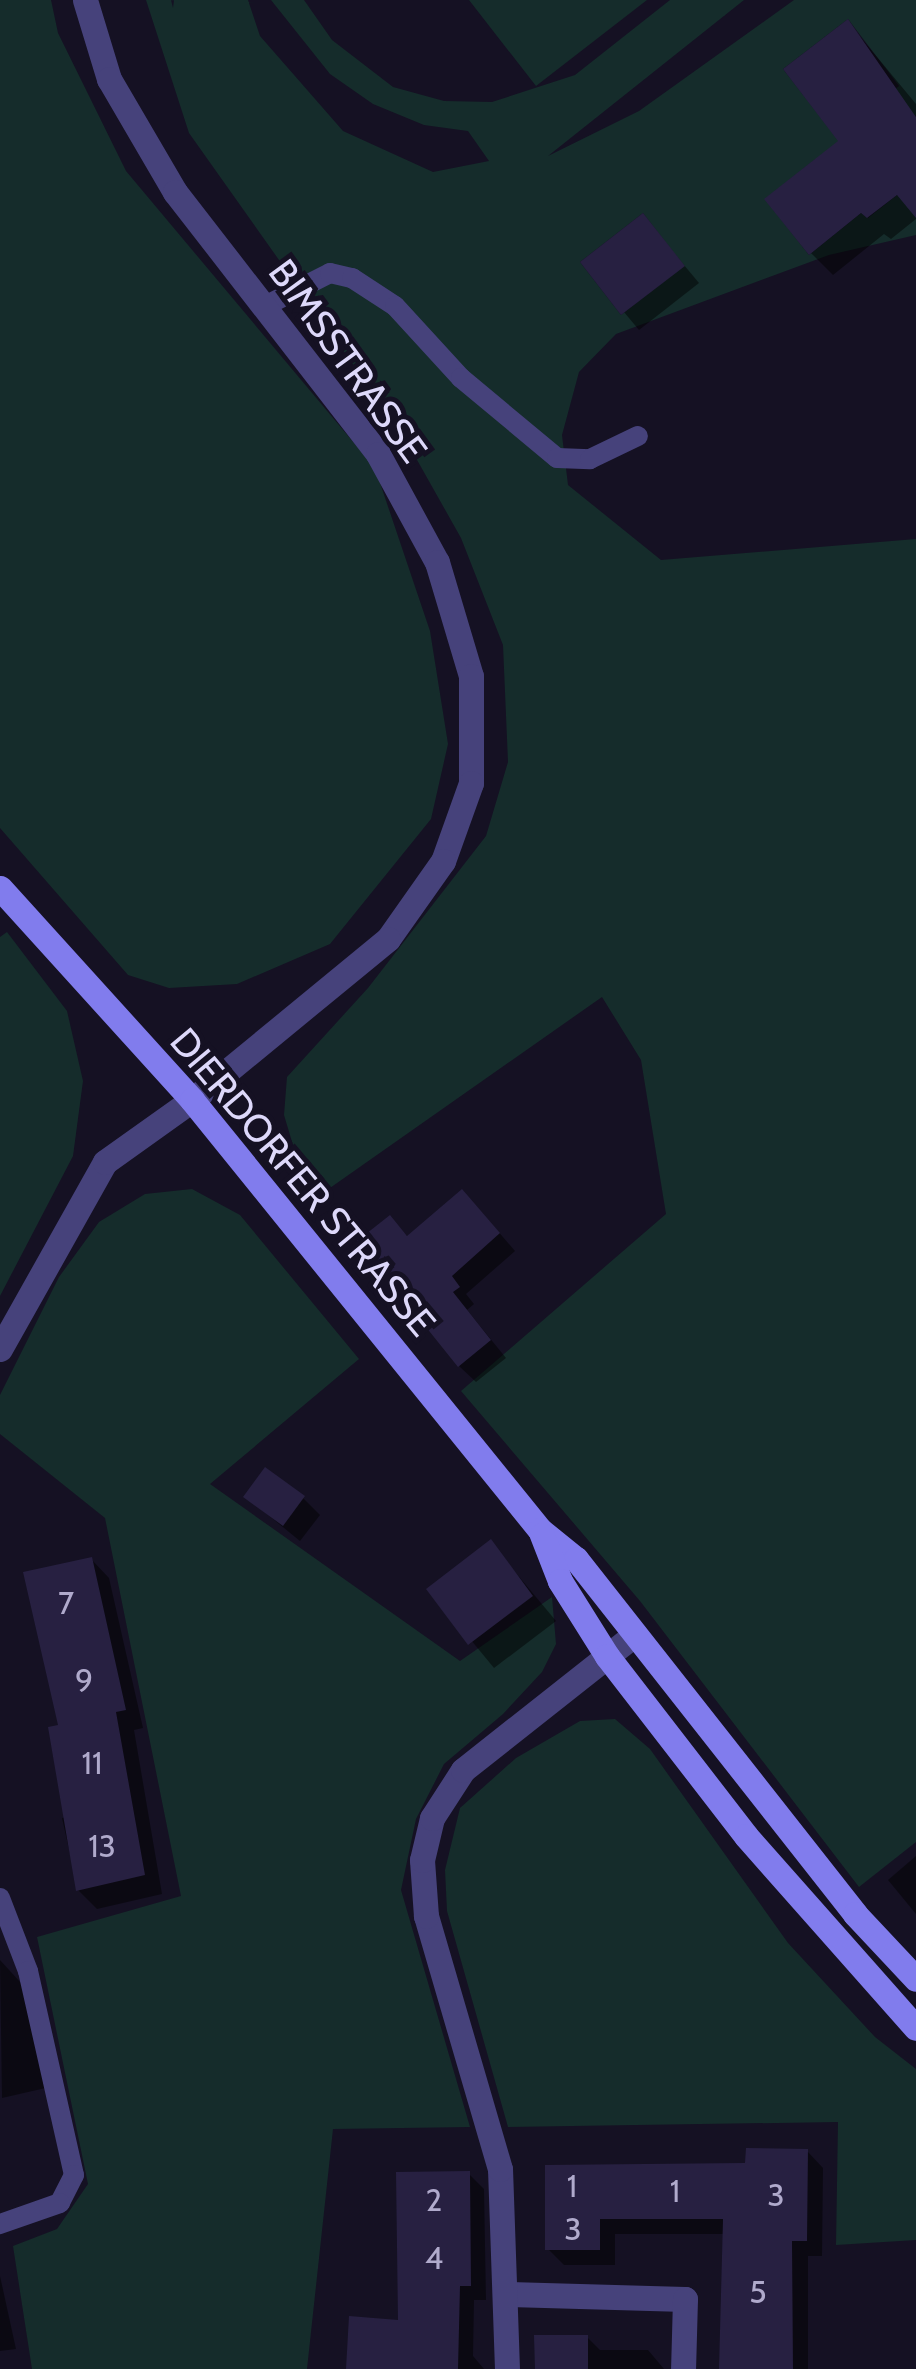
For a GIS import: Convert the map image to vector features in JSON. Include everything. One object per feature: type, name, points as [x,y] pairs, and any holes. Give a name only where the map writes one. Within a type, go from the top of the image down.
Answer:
[{"type":"main road","name":"DIERDORFER STRASSE","points":[[0,888],[192,1100],[540,1530],[576,1559],[767,1805],[916,1979]]},
{"type":"main road","name":"DIERDORFER STRASSE","points":[[540,1530],[560,1581],[607,1656],[746,1836],[916,2028]]},
{"type":"street","name":"BIMSSTRASSE","points":[[0,1348],[106,1162],[192,1100],[388,939],[443,861],[470,782],[471,676],[437,562],[378,454],[174,192],[109,79],[85,0]]},
{"type":"street","points":[[506,2369],[509,2294],[500,2168],[426,1916],[422,1860],[432,1818],[463,1770],[635,1634]]},
{"type":"street","points":[[509,2294],[685,2299],[683,2369]]},
{"type":"lane","points":[[263,307],[330,274],[352,278],[394,306],[461,378],[557,458],[590,459],[638,436]]},
{"type":"lane","points":[[0,1898],[28,1971],[74,2175],[60,2203],[0,2224]]},
{"type":"green space","points":[[0,0],[51,0],[58,33],[126,171],[375,468],[430,631],[448,744],[431,819],[330,944],[237,984],[169,988],[128,975],[0,828]]},
{"type":"green space","points":[[146,0],[171,0],[173,8],[174,0],[248,0],[260,36],[343,131],[433,172],[489,161],[468,131],[424,125],[373,104],[330,74],[271,0],[304,0],[332,40],[393,87],[444,101],[492,102],[575,75],[670,0],[744,0],[548,156],[639,111],[794,0],[916,0],[916,117],[905,104],[835,181],[817,158],[765,199],[809,255],[861,213],[868,218],[897,195],[916,202],[916,235],[829,255],[616,334],[579,372],[562,435],[568,485],[661,560],[916,539],[916,1842],[859,1887],[640,1601],[461,1391],[666,1214],[641,1060],[602,997],[310,1202],[284,1115],[287,1077],[368,988],[486,836],[508,762],[503,645],[461,538],[403,435],[189,133]],"holes":[[[848,19],[899,86],[835,136],[783,69]],[[643,213],[684,266],[621,315],[580,262]]]},
{"type":"green space","points":[[469,0],[647,0],[536,86]]},
{"type":"green space","points":[[7,932],[67,1011],[83,1081],[73,1156],[0,1296],[0,937]]},
{"type":"green space","points":[[192,1189],[240,1215],[359,1359],[210,1484],[460,1661],[552,1597],[556,1644],[542,1672],[503,1714],[444,1764],[416,1819],[401,1890],[470,2127],[333,2129],[307,2369],[32,2369],[13,2246],[57,2229],[88,2184],[37,1937],[181,1896],[105,1518],[0,1434],[0,1395],[59,1277],[99,1222],[145,1194]]},
{"type":"green space","points":[[615,1719],[650,1749],[788,1943],[875,2037],[916,2069],[916,2240],[836,2245],[838,2122],[508,2127],[447,1911],[445,1870],[460,1808],[516,1758],[580,1721]]},
{"type":"building","points":[[848,19],[916,117],[916,218],[897,195],[867,218],[861,213],[809,255],[764,199],[838,141],[783,69]]},
{"type":"building","points":[[643,213],[685,266],[621,315],[580,262]]},
{"type":"building","points":[[462,1189],[500,1233],[452,1276],[460,1287],[453,1292],[491,1340],[458,1367],[357,1241],[390,1215],[407,1236]]},
{"type":"building","points":[[265,1467],[305,1496],[283,1526],[243,1497]]},
{"type":"building","points":[[491,1539],[533,1596],[468,1645],[426,1589]]},
{"type":"building","points":[[92,1557],[126,1710],[116,1712],[145,1875],[76,1891],[48,1727],[58,1725],[23,1572]]},
{"type":"building","points":[[746,2148],[808,2149],[807,2241],[792,2241],[793,2369],[719,2369],[723,2219],[600,2219],[600,2250],[545,2250],[545,2165],[745,2163]]},
{"type":"building","points":[[470,2171],[471,2286],[460,2286],[458,2369],[346,2369],[349,2316],[398,2320],[396,2172]]},
{"type":"building","points":[[534,2335],[588,2335],[588,2369],[535,2369]]}]
